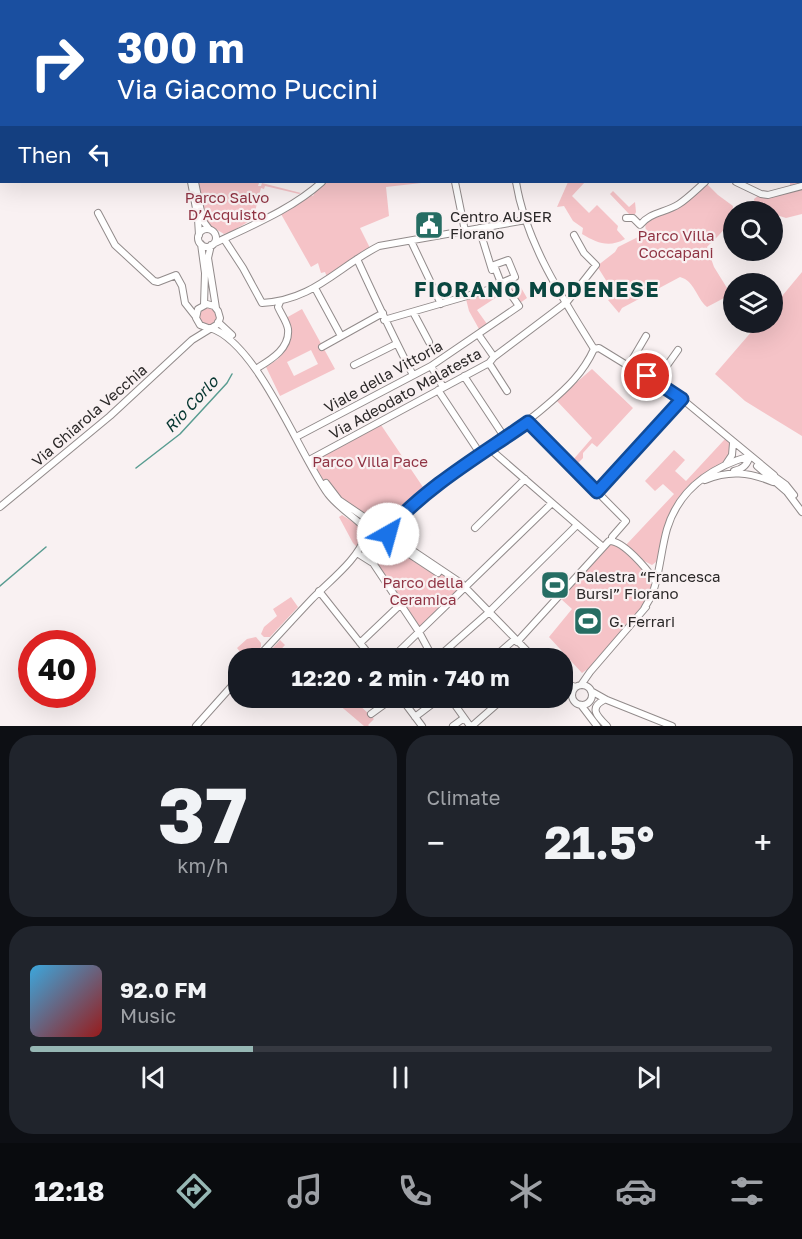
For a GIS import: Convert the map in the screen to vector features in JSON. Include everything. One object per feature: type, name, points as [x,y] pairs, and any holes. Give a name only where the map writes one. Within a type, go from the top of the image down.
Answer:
[{"type":"street","points":[[190,183],[198,219],[198,240],[201,244],[205,273],[197,320]]},
{"type":"street","points":[[195,183],[203,221],[212,231],[215,239],[208,258],[216,308],[220,314],[218,322],[209,328]]},
{"type":"street","points":[[201,244],[206,246],[224,239],[296,201],[321,183]]},
{"type":"street","points":[[455,183],[465,231]]},
{"type":"street","points":[[516,183],[525,220],[542,260],[597,349],[656,381],[682,399],[789,488],[802,507]]},
{"type":"street","points":[[626,218],[633,218],[640,225],[653,214],[678,205],[704,183]]},
{"type":"street","points":[[738,183],[768,195],[802,186]]},
{"type":"street","points":[[98,213],[115,245],[154,281],[158,282],[176,274],[182,286],[184,301],[197,320],[209,328],[226,334],[255,367],[328,495],[364,528],[363,545],[266,648]]},
{"type":"street","points":[[224,239],[262,303],[280,302],[330,280],[357,259],[379,246],[525,220]]},
{"type":"street","points":[[322,347],[383,317],[413,312],[498,287],[479,228]]},
{"type":"street","points":[[199,235],[203,230],[222,235],[239,231]]},
{"type":"street","points":[[566,302],[596,265],[584,253],[574,235]]},
{"type":"street","points":[[411,241],[441,304]]},
{"type":"street","points":[[357,259],[396,344],[413,375]]},
{"type":"street","name":"Viale della Vittoria","points":[[298,436],[431,366],[519,307],[505,286],[498,287]]},
{"type":"street","points":[[315,288],[341,336]]},
{"type":"street","points":[[259,367],[276,357],[287,337],[288,327],[278,307],[280,302]]},
{"type":"street","name":"Via Adeodato Malatesta","points":[[311,459],[491,360],[566,302]]},
{"type":"street","points":[[188,307],[210,305],[216,308]]},
{"type":"street","points":[[413,312],[429,342]]},
{"type":"street","name":"Via Ghiarola Vecchia","points":[[192,340],[197,320]]},
{"type":"street","points":[[218,322],[259,367],[311,459],[339,500],[370,521]]},
{"type":"street","name":"Via Ghiarola Vecchia","points":[[0,507],[110,416],[192,340],[209,328]]},
{"type":"street","points":[[478,334],[507,391]]},
{"type":"street","points":[[628,365],[646,336]]},
{"type":"street","points":[[354,365],[396,344]]},
{"type":"street","points":[[384,541],[400,516],[437,486],[528,422],[579,376],[597,349]]},
{"type":"street","points":[[656,381],[678,350]]},
{"type":"street","points":[[431,366],[440,388],[482,455]]},
{"type":"street","points":[[464,376],[505,438]]},
{"type":"street","points":[[597,492],[682,399]]},
{"type":"street","points":[[506,648],[612,540],[626,521],[528,422]]},
{"type":"street","points":[[728,436],[780,486],[802,512]]},
{"type":"street","points":[[725,465],[732,455],[733,443]]},
{"type":"street","points":[[490,449],[603,547]]},
{"type":"street","points":[[745,450],[749,457],[774,475]]},
{"type":"street","points":[[657,591],[671,520],[682,498],[699,481],[725,465],[737,459],[749,457]]},
{"type":"street","points":[[699,481],[741,469],[749,457]]},
{"type":"street","points":[[731,472],[747,473],[780,486]]},
{"type":"street","points":[[475,528],[525,479]]},
{"type":"street","points":[[402,648],[552,503]]},
{"type":"street","points":[[384,523],[400,516]]},
{"type":"street","points":[[364,528],[370,521],[377,520],[384,523],[388,532],[461,583],[464,589]]},
{"type":"street","points":[[573,694],[651,602],[657,591],[671,520]]},
{"type":"street","points":[[447,648],[488,613],[578,525]]},
{"type":"street","points":[[365,536],[374,544]]},
{"type":"street","points":[[612,540],[639,562],[655,581]]},
{"type":"street","points":[[347,564],[374,544],[384,541],[391,542],[464,589],[524,648]]},
{"type":"street","points":[[644,609],[666,552]]},
{"type":"street","points":[[362,553],[401,604],[428,648]]},
{"type":"street","points":[[639,562],[659,572]]},
{"type":"street","points":[[649,572],[659,572]]},
{"type":"street","points":[[319,591],[364,648]]},
{"type":"street","points":[[360,643],[401,604]]},
{"type":"street","points":[[598,663],[589,680],[591,712],[604,726]]},
{"type":"street","points":[[573,685],[590,689],[606,700],[672,726]]},
{"type":"street","points":[[196,726],[228,690]]},
{"type":"street","points":[[581,705],[590,701],[606,700]]},
{"type":"street","points":[[604,726],[595,710],[597,705],[606,700]]},
{"type":"street","points":[[573,701],[581,705],[597,726]]},
{"type":"street","points":[[371,714],[379,708]]},
{"type":"street","points":[[408,708],[422,726]]},
{"type":"street","points":[[415,717],[427,708]]},
{"type":"street","points":[[457,708],[471,726],[492,708]]},
{"type":"street","points":[[453,726],[464,718]]},
{"type":"green space","name":"Parco Salvo D’Acquisto","points":[[197,183],[259,183],[258,186],[261,186],[262,183],[301,193],[265,186],[264,189],[261,188],[253,219],[224,234],[206,223]]},
{"type":"green space","points":[[326,183],[421,183],[386,187],[389,216],[360,228],[370,248],[327,277],[325,272],[321,273],[318,263],[311,267],[281,214],[311,195],[313,196]]},
{"type":"green space","points":[[568,183],[584,183],[572,196],[589,213],[597,205],[618,226],[617,230],[625,239],[608,244],[593,240],[582,234],[583,228],[573,221],[564,206],[557,207]]},
{"type":"green space","name":"Parco Villa Coccapani","points":[[704,183],[726,201],[723,201],[723,230],[707,247],[714,267],[723,282],[723,299],[707,307],[689,282],[680,277],[622,308],[619,313],[608,300],[614,296],[614,293],[597,266],[618,247],[646,233],[645,222],[671,210]]},
{"type":"green space","points":[[790,183],[802,183],[802,214],[783,217],[783,201],[754,201],[759,195],[790,187]]},
{"type":"green space","points":[[613,191],[629,207],[635,202],[634,216],[630,215],[610,194]]},
{"type":"green space","points":[[802,272],[802,436],[745,401],[715,374],[750,333],[783,333],[783,295]]},
{"type":"green space","points":[[519,284],[527,298],[520,303],[509,287]]},
{"type":"green space","points":[[503,289],[506,291],[477,310],[487,324],[479,329],[469,311],[466,299]]},
{"type":"green space","points":[[208,308],[214,311],[217,317],[214,323],[208,326],[202,323],[199,317],[202,311]]},
{"type":"green space","points":[[302,309],[335,369],[280,396],[266,367],[278,359],[288,341],[286,318]],"holes":[[[311,350],[318,364],[294,376],[287,362]]]},
{"type":"green space","points":[[592,369],[633,408],[597,447],[592,443],[576,465],[572,461],[592,438],[556,400]]},
{"type":"green space","points":[[379,422],[427,493],[384,530],[384,534],[463,588],[418,632],[361,549],[368,537],[358,518],[339,503],[310,460]]},
{"type":"green space","points":[[725,439],[731,443],[730,455],[725,462],[700,476],[679,497],[668,519],[660,559],[652,565],[644,561],[626,545],[674,494],[663,484],[655,491],[645,481],[674,450],[685,460],[675,471],[686,481]]},
{"type":"green space","points":[[342,515],[361,527],[363,538],[358,548],[339,517]]},
{"type":"green space","points":[[611,540],[658,578],[652,598],[582,673],[573,663],[573,648],[559,648],[549,637],[572,609],[560,598]]},
{"type":"green space","points":[[291,597],[298,607],[270,637],[264,637],[261,634],[264,627],[277,616],[273,609]]},
{"type":"green space","points":[[256,637],[261,647],[237,648],[247,639]]},
{"type":"green space","points":[[280,640],[285,645],[282,648],[273,648]]},
{"type":"green space","points":[[343,708],[362,708],[374,719],[369,726],[364,726]]},
{"type":"waterway","name":"Rio Corlo","points":[[136,468],[180,434],[227,383],[232,374]]},
{"type":"waterway","name":"Rio Corlo","points":[[0,586],[46,547]]},
{"type":"place","name":"Centro AUSER Fiorano","points":[[429,225]]},
{"type":"place","name":"Palestra “Francesca Bursi” Fiorano","points":[[555,585]]},
{"type":"place","name":"G. Ferrari","points":[[588,621]]},
{"type":"district","name":"FIORANO MODENESE","points":[[537,289]]},
{"type":"route","points":[[388,534],[388,530],[400,516],[421,499],[528,422],[597,492],[682,399],[647,376]]},
{"type":"park label","name":"Parco Villa Pace","points":[[370,461]]},
{"type":"park label","name":"Parco della Ceramica","points":[[423,590]]}]
